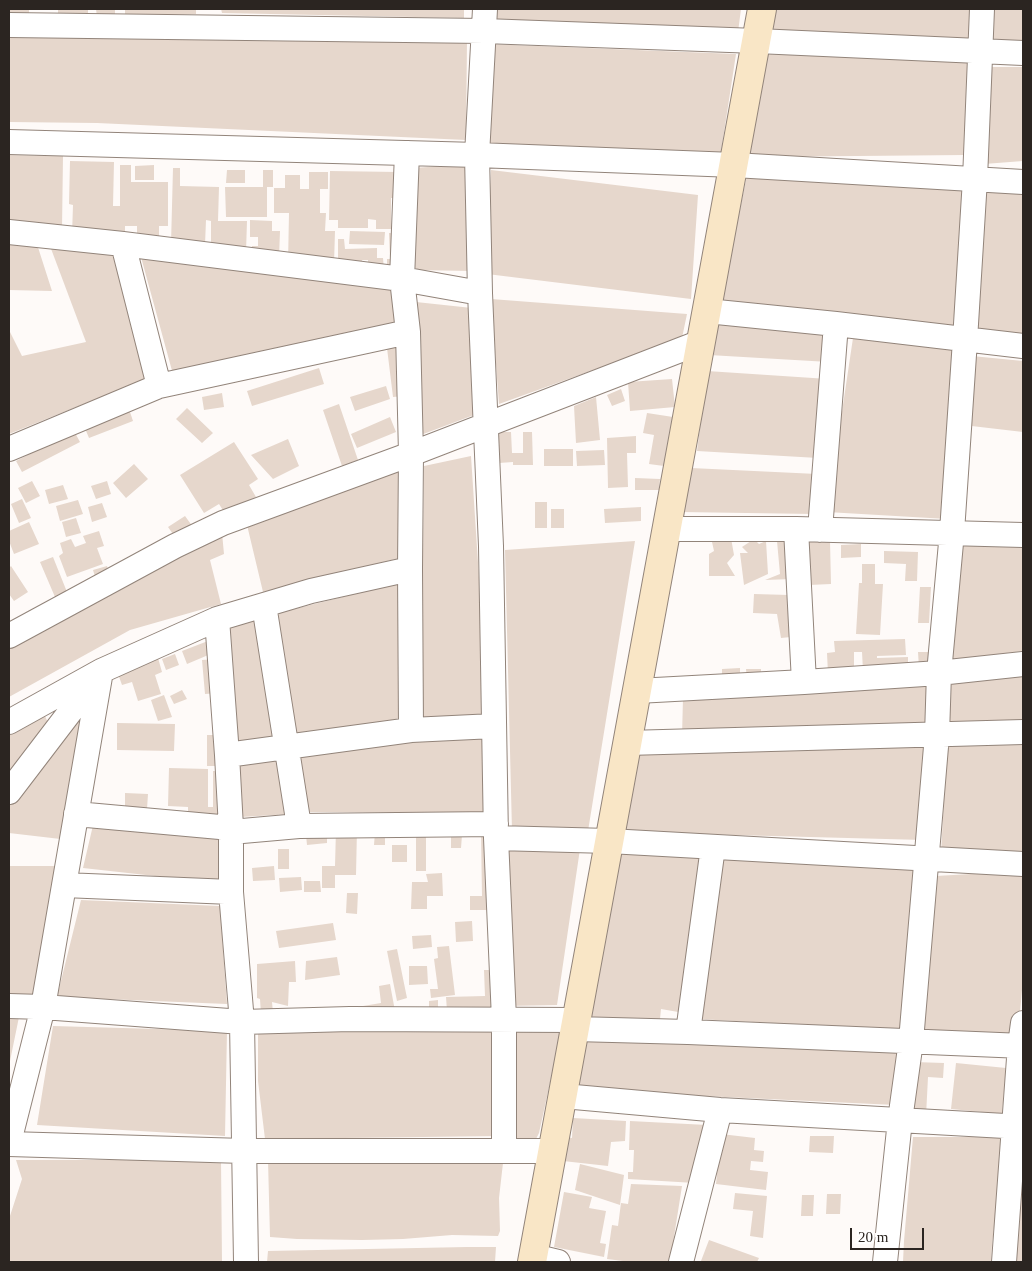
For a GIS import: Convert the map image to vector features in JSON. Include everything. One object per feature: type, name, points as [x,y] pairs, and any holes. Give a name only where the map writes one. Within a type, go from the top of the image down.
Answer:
[{"type":"street","points":[[541,1260],[552,1151],[762,9]]},
{"type":"street","points":[[885,1262],[900,1120],[911,1041],[938,735],[939,673],[952,532],[965,340],[982,9]]},
{"type":"street","points":[[484,20],[477,155],[480,293],[491,546],[496,831],[504,1019],[504,1151]]},
{"type":"street","points":[[9,25],[484,20],[756,41],[1023,53]]},
{"type":"street","points":[[9,142],[477,155],[734,165],[1023,182]]},
{"type":"street","points":[[407,153],[402,279],[408,332],[411,454],[411,730]]},
{"type":"street","points":[[9,232],[124,244],[402,279],[480,293]]},
{"type":"street","points":[[124,244],[159,386]]},
{"type":"street","points":[[707,311],[1023,346]]},
{"type":"street","points":[[820,530],[836,324]]},
{"type":"street","points":[[9,449],[159,386],[408,332]]},
{"type":"street","points":[[9,636],[175,546],[223,523],[485,426],[701,342]]},
{"type":"street","points":[[667,529],[796,529],[1023,534]]},
{"type":"street","points":[[796,529],[804,682]]},
{"type":"street","points":[[9,722],[101,671],[217,619],[311,591],[410,569]]},
{"type":"street","points":[[264,605],[299,826]]},
{"type":"street","points":[[217,619],[231,830],[231,892],[242,1022],[246,1262]]},
{"type":"street","points":[[637,691],[939,673],[1023,664]]},
{"type":"street","points":[[9,792],[101,671]]},
{"type":"street","points":[[101,671],[43,1007],[9,1143],[244,1151],[552,1151]]},
{"type":"street","points":[[227,755],[411,730],[494,726]]},
{"type":"street","points":[[627,743],[1023,732]]},
{"type":"street","points":[[76,814],[231,830],[299,826],[496,831],[609,841],[1023,864]]},
{"type":"street","points":[[688,1032],[712,847]]},
{"type":"street","points":[[64,885],[231,892]]},
{"type":"street","points":[[9,1006],[242,1022],[360,1019],[504,1019],[688,1032],[911,1041],[1022,1038],[1019,1127],[1004,1262]]},
{"type":"street","points":[[563,1096],[720,1110],[1019,1127]]},
{"type":"street","points":[[682,1262],[720,1110]]},
{"type":"building","points":[[9,9],[29,9],[29,15],[9,17]]},
{"type":"building","points":[[58,9],[88,9],[88,13],[58,14]]},
{"type":"building","points":[[96,9],[115,9],[115,16],[97,17]]},
{"type":"building","points":[[125,9],[196,9],[196,14],[125,15]]},
{"type":"building","points":[[221,9],[464,9],[464,18],[222,13]]},
{"type":"building","points":[[491,9],[741,9],[738,32],[490,24]]},
{"type":"building","points":[[775,9],[971,9],[970,41],[772,34]]},
{"type":"building","points":[[989,9],[1023,9],[1023,48],[987,51]]},
{"type":"building","points":[[9,29],[467,39],[466,140],[97,123],[9,122]]},
{"type":"building","points":[[488,44],[736,54],[721,152],[486,146]]},
{"type":"building","points":[[766,54],[972,62],[965,155],[748,157]]},
{"type":"building","points":[[981,67],[1023,67],[1023,161],[984,164]]},
{"type":"building","points":[[9,155],[63,156],[62,229],[9,229]]},
{"type":"building","points":[[70,161],[114,162],[113,206],[120,206],[120,165],[131,165],[131,182],[168,182],[168,226],[159,226],[159,241],[137,241],[137,226],[125,226],[125,237],[72,235],[73,205],[69,204]]},
{"type":"building","points":[[473,164],[472,271],[412,270],[413,168]]},
{"type":"building","points":[[154,165],[154,180],[135,180],[135,166]]},
{"type":"building","points":[[173,168],[180,168],[180,186],[219,187],[218,221],[247,221],[246,252],[211,251],[211,221],[206,220],[205,245],[171,244]]},
{"type":"building","points":[[227,170],[245,170],[245,183],[226,183]]},
{"type":"building","points":[[263,170],[273,170],[273,187],[267,187],[267,217],[226,217],[225,187],[263,187]]},
{"type":"building","points":[[491,170],[698,195],[691,299],[487,274]]},
{"type":"building","points":[[330,171],[398,172],[397,198],[391,198],[391,229],[376,229],[376,220],[368,219],[368,228],[338,228],[338,220],[329,220]]},
{"type":"building","points":[[309,172],[328,172],[328,189],[320,189],[320,213],[326,213],[325,231],[335,231],[334,264],[288,263],[289,213],[274,213],[274,188],[285,188],[285,175],[300,175],[300,189],[309,189]]},
{"type":"building","points":[[747,175],[966,184],[953,326],[720,306]]},
{"type":"building","points":[[976,190],[1023,191],[1023,334],[973,329]]},
{"type":"building","points":[[250,220],[272,221],[272,231],[280,231],[279,257],[251,257],[252,246],[258,246],[258,237],[250,237]]},
{"type":"building","points":[[350,231],[385,232],[384,245],[349,244]]},
{"type":"building","points":[[389,233],[398,233],[398,270],[387,270],[387,259],[390,259]]},
{"type":"building","points":[[9,235],[35,238],[52,291],[9,290]]},
{"type":"building","points":[[338,239],[344,239],[345,249],[377,248],[377,258],[383,258],[384,270],[368,271],[368,260],[362,260],[362,267],[348,267],[347,259],[338,260]]},
{"type":"building","points":[[50,246],[115,251],[151,377],[9,434],[9,330],[22,356],[86,342]]},
{"type":"building","points":[[141,257],[398,286],[397,323],[174,378]]},
{"type":"building","points":[[491,299],[687,314],[682,338],[499,404]]},
{"type":"building","points":[[416,302],[472,308],[482,412],[418,436]]},
{"type":"building","points":[[715,321],[832,331],[829,362],[709,355]]},
{"type":"building","points":[[853,338],[959,350],[947,519],[827,512]]},
{"type":"building","points":[[398,347],[404,396],[393,397],[387,348]]},
{"type":"building","points":[[972,356],[1023,361],[1023,432],[963,425]]},
{"type":"building","points":[[319,368],[324,384],[252,406],[247,391]]},
{"type":"building","points":[[707,371],[828,379],[818,458],[697,451]]},
{"type":"building","points":[[672,379],[675,407],[630,411],[628,382]]},
{"type":"building","points":[[386,386],[390,399],[355,411],[350,397]]},
{"type":"building","points":[[621,389],[625,401],[612,406],[607,395]]},
{"type":"building","points":[[222,393],[224,407],[204,410],[202,397]]},
{"type":"building","points":[[596,397],[600,440],[576,443],[574,406]]},
{"type":"building","points":[[339,404],[358,460],[342,466],[323,410]]},
{"type":"building","points":[[187,408],[213,433],[202,443],[176,419]]},
{"type":"building","points":[[129,409],[133,421],[89,438],[84,426]]},
{"type":"building","points":[[647,413],[673,417],[664,466],[649,464],[654,435],[643,433]]},
{"type":"building","points":[[390,417],[396,432],[357,448],[351,434]]},
{"type":"building","points":[[74,431],[80,442],[22,472],[16,461]]},
{"type":"building","points":[[498,432],[511,432],[512,453],[523,453],[523,432],[532,432],[533,465],[513,465],[513,462],[499,463]]},
{"type":"building","points":[[636,436],[636,453],[627,453],[628,487],[608,488],[607,438]]},
{"type":"building","points":[[288,439],[299,466],[273,479],[251,455]]},
{"type":"building","points":[[234,442],[258,479],[249,485],[256,497],[226,515],[219,504],[204,513],[180,475]]},
{"type":"building","points":[[544,449],[573,449],[573,466],[544,466]]},
{"type":"building","points":[[604,450],[605,465],[577,466],[576,451]]},
{"type":"building","points":[[471,456],[488,715],[421,721],[424,466]]},
{"type":"building","points":[[402,462],[404,557],[263,592],[247,525]]},
{"type":"building","points":[[134,464],[148,479],[126,498],[113,483]]},
{"type":"building","points":[[691,468],[817,474],[813,514],[680,512]]},
{"type":"building","points":[[635,478],[660,479],[659,490],[635,490]]},
{"type":"building","points":[[32,481],[40,496],[26,503],[18,488]]},
{"type":"building","points":[[107,481],[111,494],[96,499],[91,486]]},
{"type":"building","points":[[63,485],[68,499],[49,504],[45,490]]},
{"type":"building","points":[[22,499],[31,518],[19,523],[11,504]]},
{"type":"building","points":[[78,500],[83,514],[60,521],[56,506]]},
{"type":"building","points":[[535,502],[547,502],[547,528],[535,528]]},
{"type":"building","points":[[102,503],[107,517],[92,522],[88,507]]},
{"type":"building","points":[[641,507],[641,521],[605,523],[604,509]]},
{"type":"building","points":[[551,509],[564,509],[564,528],[551,528]]},
{"type":"building","points":[[185,516],[193,527],[175,537],[168,527]]},
{"type":"building","points":[[76,518],[81,533],[66,537],[62,522]]},
{"type":"building","points":[[29,522],[39,544],[14,554],[9,541],[9,531]]},
{"type":"building","points":[[99,531],[104,546],[97,548],[103,564],[67,577],[59,556],[63,553],[60,543],[71,539],[75,547],[86,543],[83,536]]},
{"type":"building","points":[[222,533],[224,554],[210,560],[221,604],[130,630],[9,697],[9,642]]},
{"type":"building","points":[[731,538],[734,555],[727,563],[735,576],[709,576],[709,554],[714,551],[712,542]]},
{"type":"building","points":[[1023,538],[1023,651],[945,661],[955,541]]},
{"type":"building","points":[[754,539],[759,544],[766,541],[768,574],[744,585],[740,553],[748,553],[742,547]]},
{"type":"building","points":[[791,540],[792,579],[765,580],[780,574],[777,541]]},
{"type":"building","points":[[635,541],[588,831],[512,831],[505,550]]},
{"type":"building","points":[[830,541],[831,584],[809,585],[808,542]]},
{"type":"building","points":[[861,544],[861,557],[841,558],[841,545]]},
{"type":"building","points":[[884,551],[918,552],[917,581],[905,581],[906,564],[884,563]]},
{"type":"building","points":[[53,557],[67,592],[55,597],[40,562]]},
{"type":"building","points":[[862,564],[875,564],[875,584],[883,584],[880,635],[856,634],[859,583],[862,583]]},
{"type":"building","points":[[11,566],[28,592],[14,601],[9,594],[9,568]]},
{"type":"building","points":[[107,566],[111,578],[97,583],[93,570]]},
{"type":"building","points":[[399,583],[405,717],[297,741],[274,614]]},
{"type":"building","points":[[920,587],[931,587],[929,623],[918,623]]},
{"type":"building","points":[[754,594],[789,595],[788,614],[791,637],[781,638],[777,614],[753,613]]},
{"type":"building","points":[[257,615],[277,743],[236,747],[225,624]]},
{"type":"building","points":[[905,639],[906,655],[877,656],[877,658],[908,657],[908,669],[863,671],[862,652],[854,652],[854,674],[828,674],[827,653],[835,652],[834,641]]},
{"type":"building","points":[[208,641],[213,653],[187,664],[182,651]]},
{"type":"building","points":[[918,652],[928,652],[928,668],[919,668]]},
{"type":"building","points":[[175,654],[179,665],[166,670],[162,659]]},
{"type":"building","points":[[158,658],[162,672],[155,675],[161,694],[138,701],[132,682],[122,685],[117,671]]},
{"type":"building","points":[[216,659],[219,693],[205,694],[202,660]]},
{"type":"building","points":[[740,668],[740,680],[722,680],[722,669]]},
{"type":"building","points":[[746,669],[761,669],[761,679],[747,680]]},
{"type":"building","points":[[1023,669],[1023,723],[944,722],[949,676]]},
{"type":"building","points":[[930,676],[927,730],[682,736],[683,698]]},
{"type":"building","points":[[182,690],[187,699],[174,704],[170,696]]},
{"type":"building","points":[[164,695],[172,717],[158,721],[151,700]]},
{"type":"building","points":[[42,709],[52,732],[9,777],[9,724]]},
{"type":"building","points":[[82,715],[69,840],[9,833],[9,800]]},
{"type":"building","points":[[117,723],[175,724],[174,751],[117,750]]},
{"type":"building","points":[[207,735],[224,735],[224,766],[207,766]]},
{"type":"building","points":[[485,738],[488,813],[304,812],[297,749],[406,741]]},
{"type":"building","points":[[927,742],[924,840],[619,832],[634,746]]},
{"type":"building","points":[[1023,743],[1023,852],[941,853],[947,745]]},
{"type":"building","points":[[277,753],[291,814],[241,817],[235,759]]},
{"type":"building","points":[[169,768],[208,769],[208,807],[213,807],[213,771],[226,771],[226,823],[188,822],[188,807],[168,806]]},
{"type":"building","points":[[125,793],[148,794],[147,809],[125,808]]},
{"type":"building","points":[[94,821],[225,834],[227,884],[83,868]]},
{"type":"building","points":[[336,829],[357,829],[356,875],[335,875],[335,888],[322,888],[322,866],[335,866]]},
{"type":"building","points":[[416,831],[426,831],[426,871],[416,871]]},
{"type":"building","points":[[375,832],[385,832],[385,845],[374,845]]},
{"type":"building","points":[[327,833],[327,843],[307,845],[306,835]]},
{"type":"building","points":[[481,834],[492,834],[492,910],[470,910],[470,896],[482,896]]},
{"type":"building","points":[[451,835],[462,835],[461,848],[451,848]]},
{"type":"building","points":[[392,845],[407,845],[407,862],[392,862]]},
{"type":"building","points":[[503,846],[580,849],[557,1005],[507,1006]]},
{"type":"building","points":[[278,849],[289,849],[289,869],[278,869]]},
{"type":"building","points":[[612,851],[702,851],[684,1013],[661,1009],[660,1019],[586,1023]]},
{"type":"building","points":[[721,859],[916,862],[904,1030],[697,1019]]},
{"type":"building","points":[[9,866],[58,866],[34,996],[9,995]]},
{"type":"building","points":[[274,866],[275,880],[253,881],[252,868]]},
{"type":"building","points":[[1023,871],[1023,979],[1018,1034],[922,1033],[936,876]]},
{"type":"building","points":[[442,873],[443,896],[427,896],[427,909],[411,909],[412,882],[428,882],[426,874]]},
{"type":"building","points":[[301,877],[302,890],[280,892],[279,878]]},
{"type":"building","points":[[304,881],[320,881],[321,892],[304,892]]},
{"type":"building","points":[[347,893],[358,893],[357,914],[346,913]]},
{"type":"building","points":[[81,900],[220,906],[227,1004],[57,997]]},
{"type":"building","points":[[472,921],[473,941],[456,942],[455,922]]},
{"type":"building","points":[[333,923],[336,940],[279,948],[276,931]]},
{"type":"building","points":[[431,935],[432,947],[413,949],[412,936]]},
{"type":"building","points":[[449,946],[455,995],[431,998],[430,989],[438,989],[434,959],[438,958],[437,947]]},
{"type":"building","points":[[397,949],[407,998],[397,1001],[387,951]]},
{"type":"building","points":[[337,957],[340,975],[305,980],[306,961]]},
{"type":"building","points":[[295,961],[296,982],[289,982],[288,1006],[272,1002],[273,1013],[261,1014],[260,999],[257,998],[257,964]]},
{"type":"building","points":[[409,966],[427,966],[428,984],[409,985]]},
{"type":"building","points":[[484,970],[495,970],[495,1008],[447,1011],[446,997],[485,996]]},
{"type":"building","points":[[390,984],[395,1011],[357,1007],[381,1003],[379,986]]},
{"type":"building","points":[[438,1000],[438,1010],[429,1010],[429,1001]]},
{"type":"building","points":[[9,1017],[19,1017],[10,1061],[9,1061]]},
{"type":"building","points":[[258,1024],[496,1027],[500,1136],[265,1139],[258,1081]]},
{"type":"building","points":[[53,1026],[227,1031],[225,1136],[37,1125]]},
{"type":"building","points":[[515,1026],[562,1028],[539,1133],[536,1139],[512,1140]]},
{"type":"building","points":[[585,1039],[900,1053],[895,1105],[576,1090]]},
{"type":"building","points":[[914,1062],[944,1063],[943,1078],[928,1077],[926,1116],[911,1115]]},
{"type":"building","points":[[956,1063],[1006,1068],[1002,1114],[951,1109]]},
{"type":"building","points":[[573,1118],[626,1121],[625,1141],[611,1142],[608,1166],[563,1161],[566,1137],[572,1138]]},
{"type":"building","points":[[630,1121],[707,1125],[705,1154],[696,1153],[695,1183],[628,1179],[628,1172],[633,1172],[634,1150],[629,1150]]},
{"type":"building","points":[[721,1134],[755,1138],[754,1150],[764,1151],[763,1162],[751,1161],[750,1170],[768,1172],[766,1190],[716,1184]]},
{"type":"building","points":[[810,1136],[834,1136],[833,1153],[809,1152]]},
{"type":"building","points":[[913,1137],[1004,1137],[991,1262],[903,1262]]},
{"type":"building","points":[[1023,1140],[1023,1262],[1009,1262]]},
{"type":"building","points":[[16,1160],[221,1160],[222,1262],[9,1262],[9,1219],[22,1179]]},
{"type":"building","points":[[268,1160],[319,1163],[503,1163],[499,1198],[500,1231],[498,1236],[452,1235],[403,1239],[362,1240],[270,1237]]},
{"type":"building","points":[[580,1164],[624,1175],[620,1205],[575,1190]]},
{"type":"building","points":[[631,1184],[682,1186],[670,1262],[631,1262],[607,1259],[612,1225],[618,1226],[621,1203],[628,1204]]},
{"type":"building","points":[[564,1192],[592,1197],[589,1208],[606,1211],[600,1243],[606,1244],[604,1257],[554,1247]]},
{"type":"building","points":[[735,1193],[767,1196],[763,1238],[750,1236],[753,1211],[733,1209]]},
{"type":"building","points":[[827,1194],[841,1194],[840,1214],[826,1214]]},
{"type":"building","points":[[802,1195],[814,1195],[813,1216],[801,1216]]},
{"type":"building","points":[[709,1240],[759,1258],[757,1262],[701,1261]]},
{"type":"building","points":[[496,1247],[495,1262],[267,1262],[268,1251]]}]
